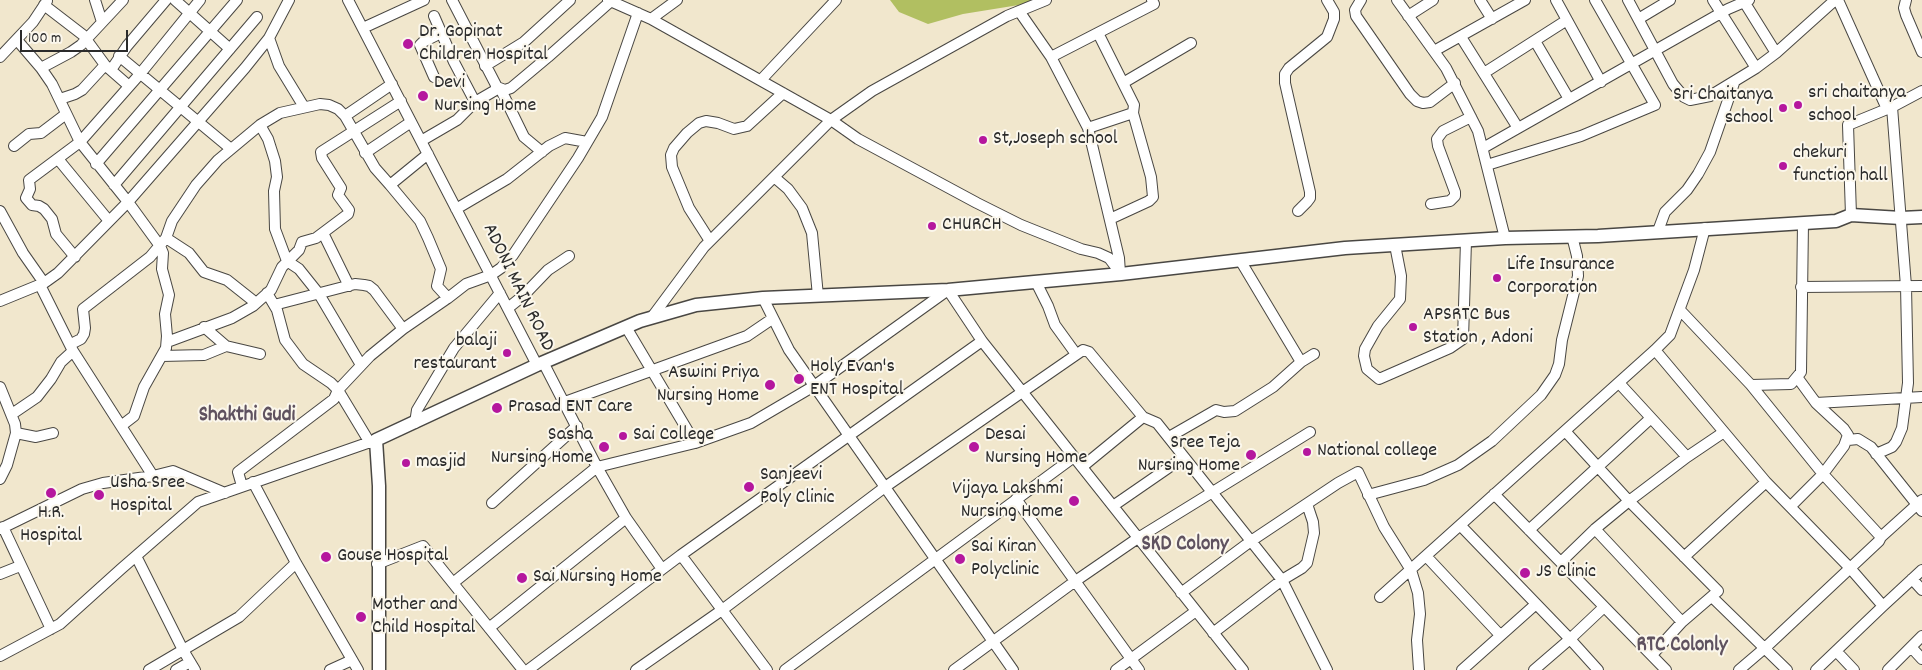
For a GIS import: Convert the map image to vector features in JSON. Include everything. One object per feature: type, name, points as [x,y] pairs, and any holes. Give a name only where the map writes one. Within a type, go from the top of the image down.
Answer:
[{"type":"main road","points":[[540,364],[652,317],[696,305],[762,298],[948,290],[1121,274],[1345,248],[1836,221],[1851,215],[1901,218],[1922,217]]},
{"type":"main road","name":"ADONI MAIN ROAD","points":[[373,442],[540,364]]},
{"type":"main road","points":[[373,442],[379,486],[377,564],[379,670]]},
{"type":"street","points":[[96,0],[102,22]]},
{"type":"street","points":[[41,68],[71,52],[87,40],[123,0]]},
{"type":"street","points":[[60,99],[82,90],[108,68],[135,34],[166,0]]},
{"type":"street","points":[[175,0],[230,49]]},
{"type":"street","points":[[75,257],[56,234],[52,219],[44,209],[39,206],[32,206],[26,198],[30,189],[29,182],[31,178],[80,142],[140,74],[200,0]]},
{"type":"street","points":[[96,164],[160,92],[209,30],[236,0]]},
{"type":"street","points":[[0,301],[42,284],[58,274],[128,202],[269,38],[288,0]]},
{"type":"street","name":"ADONI MAIN ROAD","points":[[348,0],[500,293],[540,364]]},
{"type":"street","points":[[400,0],[404,10]]},
{"type":"street","points":[[363,28],[424,0]]},
{"type":"street","points":[[452,0],[524,138],[542,152]]},
{"type":"street","points":[[486,66],[524,42],[570,0]]},
{"type":"street","points":[[421,141],[457,120],[475,102],[499,89],[511,88],[610,0],[651,19],[831,120],[858,139],[977,203],[1021,225],[1081,249],[1098,252],[1109,258],[1121,274]]},
{"type":"street","points":[[651,19],[677,0]]},
{"type":"street","points":[[761,80],[836,0]]},
{"type":"street","points":[[652,317],[710,241],[831,120],[872,91],[1007,16],[1046,0]]},
{"type":"street","points":[[1051,57],[1154,4],[1152,0]]},
{"type":"street","points":[[1298,211],[1310,198],[1310,192],[1285,83],[1285,74],[1288,68],[1327,37],[1334,19],[1334,12],[1327,0]]},
{"type":"street","points":[[1361,0],[1355,10],[1356,16],[1413,98],[1423,103],[1430,102],[1455,83]]},
{"type":"street","points":[[1397,0],[1455,83],[1472,117],[1483,148],[1506,238]]},
{"type":"street","points":[[1408,16],[1433,0]]},
{"type":"street","points":[[1480,0],[1492,19]]},
{"type":"street","points":[[1556,0],[1601,82]]},
{"type":"street","points":[[1487,164],[1581,136],[1655,105],[1596,0]]},
{"type":"street","points":[[1628,0],[1640,18],[1674,84],[1684,97],[1690,100],[1710,96],[1756,68],[1776,53],[1836,0],[1890,108],[1901,218],[1906,286],[1908,383],[1902,428],[1896,442],[1892,447],[1876,454]]},
{"type":"street","points":[[1640,18],[1670,0]]},
{"type":"street","points":[[1712,0],[1756,68]]},
{"type":"street","points":[[1906,0],[1904,8],[1906,15],[1922,52]]},
{"type":"street","points":[[1483,148],[1720,13],[1746,1],[1776,53]]},
{"type":"street","points":[[0,57],[33,22],[45,2],[87,40],[108,68],[129,86]]},
{"type":"street","points":[[1434,51],[1519,2]]},
{"type":"street","points":[[1019,11],[1051,57],[1088,128],[1119,258],[1121,274]]},
{"type":"street","points":[[242,486],[238,472],[334,399],[338,390],[361,366],[403,329],[466,284],[491,275],[501,268],[513,255],[602,118],[638,13]]},
{"type":"street","points":[[434,16],[454,62],[475,102]]},
{"type":"street","points":[[114,185],[257,17]]},
{"type":"street","points":[[1484,73],[1567,20]]},
{"type":"street","points":[[434,77],[420,45],[442,33]]},
{"type":"street","points":[[1098,33],[1134,105],[1132,113],[1151,177],[1153,196],[1149,201],[1110,219]]},
{"type":"street","points":[[1461,37],[1518,128]]},
{"type":"street","points":[[269,38],[283,72],[304,107]]},
{"type":"street","points":[[17,40],[41,68],[60,99],[80,142],[96,164],[163,242],[189,253],[204,272],[227,280],[256,303]]},
{"type":"street","points":[[1535,40],[1569,99]]},
{"type":"street","points":[[1123,82],[1191,43]]},
{"type":"street","points":[[119,56],[160,92],[231,149]]},
{"type":"street","points":[[1658,231],[1665,212],[1687,190],[1710,152],[1734,82]]},
{"type":"street","points":[[345,116],[392,84]]},
{"type":"street","points":[[1851,215],[1848,124],[1890,108],[1922,91]]},
{"type":"street","points":[[710,241],[689,208],[672,167],[671,155],[674,148],[687,133],[706,121],[734,129],[747,126],[783,93]]},
{"type":"street","points":[[166,342],[244,313],[267,293],[287,261],[299,250],[302,242],[314,240],[349,212],[338,195],[340,188],[322,158],[321,152],[401,101]]},
{"type":"street","points":[[12,414],[37,397],[52,379],[61,362],[81,339],[84,334],[83,309],[150,257],[163,242],[172,221],[196,185],[218,160],[260,125],[280,113],[304,107],[329,105],[338,109],[345,116],[365,153],[420,221],[440,268],[437,286],[448,298]]},
{"type":"street","points":[[1088,128],[1132,113]]},
{"type":"street","points":[[14,146],[27,135],[41,133],[66,114]]},
{"type":"street","points":[[1431,204],[1450,201],[1456,192],[1437,139],[1443,131],[1472,117]]},
{"type":"street","points":[[365,153],[412,122]]},
{"type":"street","points":[[260,125],[268,139],[275,161],[277,177],[274,191],[275,228],[287,261],[299,268],[318,294],[361,366]]},
{"type":"street","points":[[456,209],[507,180],[542,152],[565,138],[587,142]]},
{"type":"street","points":[[390,185],[428,154]]},
{"type":"street","points":[[58,159],[109,221]]},
{"type":"street","points":[[774,177],[788,189],[802,208],[809,224],[812,233],[818,296]]},
{"type":"street","points":[[0,211],[42,284],[72,348],[153,476]]},
{"type":"street","points":[[1751,385],[1791,384],[1801,372],[1803,223]]},
{"type":"street","points":[[1380,597],[1656,350],[1670,335],[1694,270],[1705,228]]},
{"type":"street","points":[[323,233],[349,286]]},
{"type":"street","points":[[1368,495],[1424,480],[1458,466],[1492,441],[1541,395],[1555,375],[1559,364],[1562,340],[1578,276],[1577,256],[1572,236]]},
{"type":"street","points":[[1395,245],[1401,276],[1400,299],[1378,326],[1365,349],[1364,356],[1367,369],[1379,379],[1450,348],[1463,339],[1466,240]]},
{"type":"street","points":[[121,426],[134,416],[144,387],[162,356],[166,342],[165,314],[169,294],[162,268],[163,242]]},
{"type":"street","points":[[508,308],[523,296],[548,270],[569,256]]},
{"type":"street","points":[[1240,260],[1301,362]]},
{"type":"street","points":[[1036,282],[1055,325],[1076,354]]},
{"type":"street","points":[[274,306],[355,284],[369,286],[403,329]]},
{"type":"street","points":[[1801,287],[1922,286]]},
{"type":"street","points":[[453,583],[597,467],[695,443],[751,423],[814,386],[948,290],[982,341],[1243,670]]},
{"type":"street","points":[[0,656],[60,624],[198,502],[373,442],[338,390],[303,364],[285,340],[274,306],[267,293]]},
{"type":"street","points":[[414,422],[417,410],[454,348],[500,293]]},
{"type":"street","points":[[762,298],[789,350],[1013,670]]},
{"type":"street","points":[[1680,310],[1751,385],[1823,474],[1881,537]]},
{"type":"street","points":[[565,402],[747,336],[772,319]]},
{"type":"street","points":[[204,327],[226,346],[260,354]]},
{"type":"street","points":[[626,327],[695,443]]},
{"type":"street","points":[[528,670],[848,434],[982,341]]},
{"type":"street","points":[[162,356],[204,355],[226,346]]},
{"type":"street","points":[[636,670],[722,610],[885,487],[1083,350],[1089,352],[1143,417],[1157,423],[1282,580],[1327,670]]},
{"type":"street","points":[[1656,350],[1766,482],[1792,506],[1793,510],[1850,568],[1882,606]]},
{"type":"street","points":[[1168,437],[1216,410],[1224,412],[1235,411],[1273,388],[1301,362],[1314,354]]},
{"type":"street","points":[[540,364],[565,402],[597,467],[626,518],[662,570]]},
{"type":"street","points":[[1792,506],[1823,474],[1848,440],[1848,435],[1844,428],[1816,403],[1796,377]]},
{"type":"street","points":[[1619,383],[1687,456]]},
{"type":"street","points":[[0,387],[12,414],[16,433],[7,465],[0,479]]},
{"type":"street","points":[[1816,403],[1922,397]]},
{"type":"street","points":[[1082,467],[1143,417]]},
{"type":"street","points":[[1529,530],[1651,418]]},
{"type":"street","points":[[492,503],[577,426]]},
{"type":"street","points":[[1565,431],[1629,501],[1718,591],[1682,622],[1652,655]]},
{"type":"street","points":[[954,670],[1074,582],[1138,538],[1310,432]]},
{"type":"street","points":[[1561,562],[1629,501],[1687,456],[1724,432]]},
{"type":"street","points":[[16,433],[36,437],[53,433]]},
{"type":"street","points":[[1739,670],[1766,647],[1879,541],[1881,537],[1920,506],[1864,441],[1858,439],[1848,440]]},
{"type":"street","points":[[785,670],[1074,457]]},
{"type":"street","points":[[1112,506],[1184,457]]},
{"type":"street","points":[[51,629],[2,528],[82,489],[103,483],[153,476],[173,471],[225,493]]},
{"type":"street","points":[[1182,592],[1251,541],[1338,483],[1358,472],[1384,526],[1411,570],[1418,593],[1420,614],[1417,640],[1419,670]]},
{"type":"street","points":[[254,482],[296,562],[358,670]]},
{"type":"street","points":[[1684,556],[1766,482]]},
{"type":"street","points":[[1494,494],[1666,670]]},
{"type":"street","points":[[1016,499],[1139,670]]},
{"type":"street","points":[[1213,632],[1307,563],[1314,533],[1313,522],[1307,504]]},
{"type":"street","points":[[489,628],[626,518]]},
{"type":"street","points":[[1460,525],[1598,670]]},
{"type":"street","points":[[1595,530],[1682,622]]},
{"type":"street","points":[[377,564],[422,546],[523,670]]},
{"type":"street","points":[[682,555],[767,670]]},
{"type":"street","points":[[136,556],[192,666],[176,670]]},
{"type":"street","points":[[1426,556],[1500,635]]},
{"type":"street","points":[[149,670],[239,617],[296,562]]},
{"type":"street","points":[[0,574],[20,566]]},
{"type":"street","points":[[1816,670],[1922,570]]},
{"type":"street","points":[[1912,580],[1922,590]]},
{"type":"street","points":[[1712,597],[1766,647],[1787,670]]},
{"type":"street","points":[[1462,670],[1536,604]]},
{"type":"street","points":[[1534,670],[1604,607]]},
{"type":"street","points":[[1116,670],[1196,611]]},
{"type":"street","points":[[1888,670],[1922,636]]},
{"type":"street","points":[[1911,647],[1922,659]]},
{"type":"street","points":[[1837,652],[1854,670]]},
{"type":"street","points":[[330,670],[352,660]]},
{"type":"green space","points":[[890,0],[1036,0],[1025,4],[963,14],[928,24],[899,12]]},
{"type":"place","name":"Dr. Gopinat Children Hospital","points":[[408,44]]},
{"type":"place","name":"Devi Nursing Home","points":[[423,96]]},
{"type":"place","name":"sri chaitanya school","points":[[1798,105]]},
{"type":"place","name":"Sri Chaitanya school","points":[[1783,108]]},
{"type":"place","name":"St,Joseph school","points":[[983,140]]},
{"type":"place","name":"chekuri function hall","points":[[1783,166]]},
{"type":"place","name":"CHURCH","points":[[932,226]]},
{"type":"place","name":"Life Insurance Corporation","points":[[1497,278]]},
{"type":"place","name":"APSRTC Bus Station , Adoni","points":[[1413,327]]},
{"type":"place","name":"balaji restaurant","points":[[507,353]]},
{"type":"place","name":"Holy Evan's ENT Hospital","points":[[799,379]]},
{"type":"place","name":"Aswini Priya Nursing Home","points":[[770,385]]},
{"type":"place","name":"Prasad ENT Care","points":[[497,408]]},
{"type":"place","name":"Sai College","points":[[623,436]]},
{"type":"place","name":"Sasha Nursing Home","points":[[604,447]]},
{"type":"place","name":"Desai Nursing Home","points":[[974,447]]},
{"type":"place","name":"National college","points":[[1307,452]]},
{"type":"place","name":"Sree Teja Nursing Home","points":[[1251,455]]},
{"type":"place","name":"masjid","points":[[406,463]]},
{"type":"place","name":"Sanjeevi Poly Clinic","points":[[749,487]]},
{"type":"place","name":"H.R. Hospital","points":[[51,493]]},
{"type":"place","name":"Usha Sree Hospital","points":[[99,495]]},
{"type":"place","name":"Vijaya Lakshmi Nursing Home","points":[[1074,501]]},
{"type":"place","name":"Gouse Hospital","points":[[326,557]]},
{"type":"place","name":"Sai Kiran Polyclinic","points":[[960,559]]},
{"type":"place","name":"JS Clinic","points":[[1525,573]]},
{"type":"place","name":"Sai Nursing Home","points":[[522,578]]},
{"type":"place","name":"Mother and Child Hospital","points":[[361,617]]},
{"type":"district","name":"Shakthi Gudi","points":[[247,417]]},
{"type":"district","name":"SKD Colony","points":[[1185,546]]},
{"type":"district","name":"RTC Colonly","points":[[1682,647]]}]
